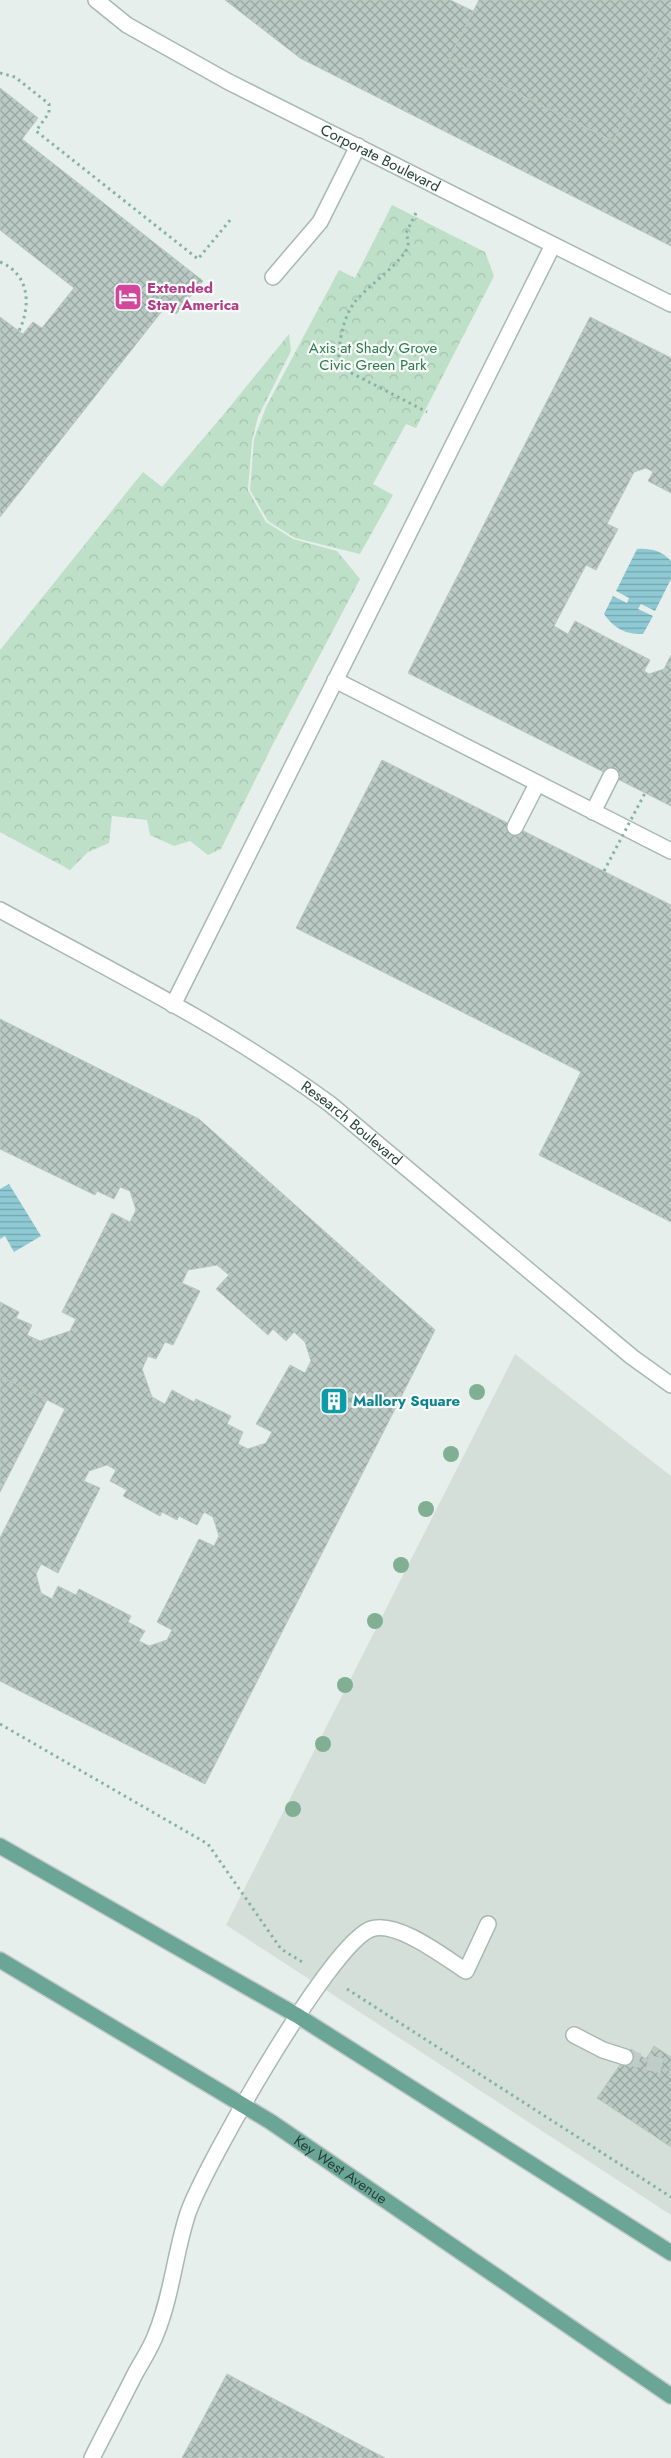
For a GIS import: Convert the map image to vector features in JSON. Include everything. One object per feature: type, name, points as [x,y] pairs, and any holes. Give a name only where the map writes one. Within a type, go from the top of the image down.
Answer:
[{"type":"main road","points":[[0,1846],[298,2016],[671,2253]]},
{"type":"main road","name":"Key West Avenue","points":[[0,1960],[271,2122],[671,2396]]},
{"type":"street","name":"Corporate Boulevard","points":[[96,0],[127,25],[227,82],[671,304]]},
{"type":"street","points":[[273,277],[320,222],[358,146]]},
{"type":"street","points":[[173,1004],[553,245]]},
{"type":"street","points":[[335,680],[671,852]]},
{"type":"street","points":[[592,812],[611,776]]},
{"type":"street","points":[[515,827],[537,784]]},
{"type":"street","name":"Research Boulevard","points":[[0,910],[173,1004],[281,1068],[330,1104],[632,1357],[671,1385]]},
{"type":"street","points":[[92,2458],[156,2334],[188,2212],[242,2105],[298,2016],[353,1943],[372,1929],[388,1928],[404,1933],[466,1971],[488,1924]]},
{"type":"street","points":[[574,2035],[603,2050],[625,2057]]},
{"type":"path","points":[[0,73],[15,78],[48,104],[49,113],[36,132],[198,259],[231,219]]},
{"type":"path","points":[[416,213],[406,233],[409,244],[405,252],[398,261],[362,293],[347,317],[339,343],[338,366],[428,412]]},
{"type":"path","points":[[0,262],[17,275],[25,287],[27,300],[26,314],[19,331]]},
{"type":"path","points":[[604,871],[645,793]]},
{"type":"shaded area","points":[[515,1354],[671,1476],[671,2215],[226,1925]]},
{"type":"green space","name":"Axis at Shady Grove Civic Green Park","points":[[392,205],[485,252],[494,276],[416,428],[406,424],[373,484],[393,495],[360,554],[295,538],[268,521],[250,490],[254,439],[266,407],[339,270],[355,278]]},
{"type":"green space","points":[[289,334],[291,351],[258,417],[252,441],[248,490],[266,522],[293,539],[337,551],[360,579],[272,746],[221,849],[208,855],[190,841],[174,846],[150,835],[147,820],[112,816],[109,843],[88,852],[70,870],[0,832],[0,650],[143,472],[162,487]]},
{"type":"water","points":[[637,549],[656,551],[671,561],[671,579],[655,611],[641,604],[638,609],[653,616],[643,634],[621,630],[604,614],[613,596],[627,603],[629,598],[616,591]]},
{"type":"water","points":[[9,1184],[41,1236],[14,1252],[5,1236],[0,1239],[0,1189]]},
{"type":"building","points":[[225,0],[450,0],[473,11],[449,59],[613,141],[671,28],[671,246],[300,58]]},
{"type":"building","points":[[479,0],[671,0],[671,28],[613,141],[449,59]]},
{"type":"building","name":"Extended Stay America","points":[[0,88],[38,118],[22,139],[203,281],[176,314],[166,306],[0,517],[0,317],[23,334],[33,322],[42,328],[74,288],[0,230]]},
{"type":"building","points":[[590,317],[671,358],[671,493],[648,481],[653,472],[646,468],[634,472],[607,524],[618,529],[596,570],[586,565],[554,626],[568,634],[575,621],[650,660],[644,671],[649,674],[664,669],[671,655],[671,806],[408,673]]},
{"type":"building","points":[[382,760],[671,905],[671,1222],[539,1155],[581,1072],[296,928]]},
{"type":"building","name":"Mallory Square","points":[[0,1019],[199,1119],[435,1330],[205,1784],[0,1681],[0,1538],[65,1409],[0,1376],[0,1302],[19,1312],[16,1318],[32,1325],[27,1335],[40,1341],[70,1331],[76,1319],[62,1312],[112,1213],[130,1222],[136,1210],[130,1191],[120,1187],[114,1199],[97,1191],[95,1195],[0,1149]],"holes":[[[217,1265],[229,1275],[216,1289],[268,1335],[273,1329],[286,1341],[294,1332],[305,1342],[311,1361],[305,1373],[290,1365],[256,1424],[272,1432],[266,1443],[248,1449],[238,1444],[243,1432],[227,1424],[231,1416],[196,1399],[194,1402],[172,1390],[165,1404],[152,1397],[142,1369],[148,1356],[156,1359],[165,1342],[173,1345],[200,1291],[182,1283],[188,1270]],[[107,1465],[116,1470],[110,1481],[127,1490],[123,1496],[160,1516],[162,1512],[177,1520],[179,1516],[197,1525],[204,1512],[213,1517],[219,1536],[214,1546],[199,1539],[157,1622],[172,1630],[167,1640],[149,1646],[139,1641],[145,1631],[128,1622],[131,1616],[79,1589],[76,1595],[58,1586],[52,1599],[41,1593],[36,1574],[41,1564],[58,1573],[100,1488],[84,1481],[89,1471]]]},
{"type":"building","points":[[0,1376],[47,1400],[0,1492]]},
{"type":"building","points":[[654,2046],[671,2057],[671,2147],[597,2098],[631,2049],[646,2059]]},
{"type":"building","points":[[227,2374],[385,2458],[182,2458]]},
{"type":"tunnel","points":[[625,2057],[671,2068]]},
{"type":"place","name":"Extended Stay America","points":[[128,297]]},
{"type":"place","name":"Mallory Square","points":[[334,1401]]}]
